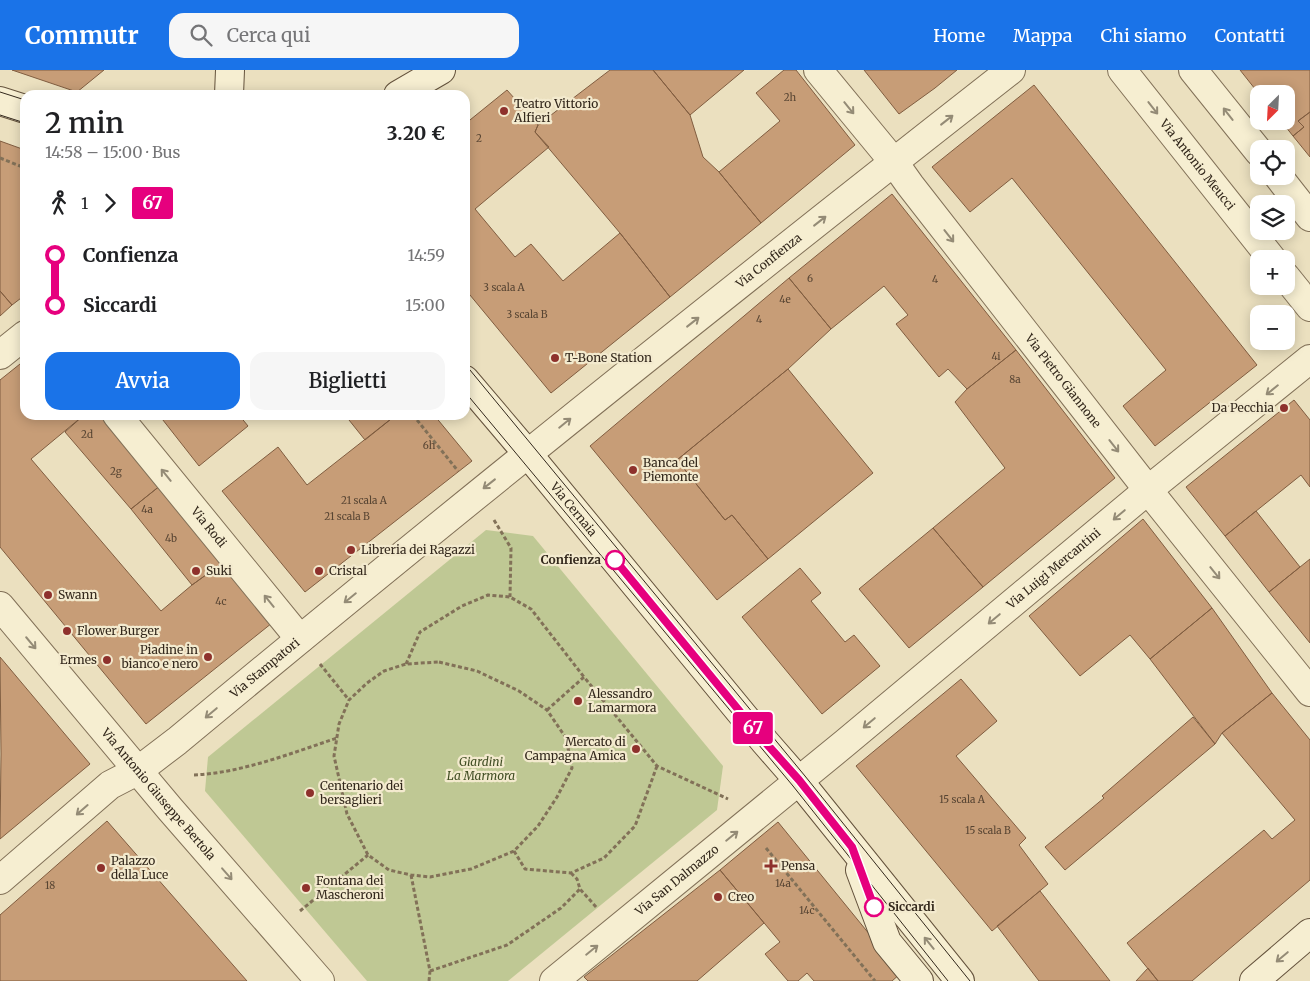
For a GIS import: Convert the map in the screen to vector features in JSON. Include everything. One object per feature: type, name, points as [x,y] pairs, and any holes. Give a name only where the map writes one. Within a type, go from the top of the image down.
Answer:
[{"type":"street","points":[[229,90],[231,70]]},
{"type":"street","points":[[231,70],[239,90]]},
{"type":"street","points":[[407,90],[441,70]]},
{"type":"street","name":"Via Pietro Giannone","points":[[818,70],[893,161],[1148,490],[1310,692]]},
{"type":"street","name":"Via Confienza","points":[[527,454],[893,161],[1011,70]]},
{"type":"street","name":"Via Antonio Meucci","points":[[1122,70],[1265,250]]},
{"type":"street","points":[[1193,70],[1250,141]]},
{"type":"street","points":[[0,101],[20,107]]},
{"type":"street","points":[[1285,185],[1310,217]]},
{"type":"street","points":[[1295,288],[1310,306]]},
{"type":"street","points":[[0,355],[20,339]]},
{"type":"street","name":"Via Luigi Mercantini","points":[[799,780],[1148,490],[1310,359]]},
{"type":"street","name":"Via Cernaia","points":[[470,386],[765,742],[799,780],[960,981]]},
{"type":"street","name":"Via Rodi","points":[[121,420],[300,639]]},
{"type":"street","name":"Via Stampatori","points":[[0,880],[110,785],[139,770],[177,741],[527,454]]},
{"type":"street","name":"Via Antonio Giuseppe Bertola","points":[[0,606],[170,809],[320,981]]},
{"type":"street","name":"Via San Dalmazzo","points":[[554,981],[799,780]]},
{"type":"street","name":"Via Cernaia","points":[[852,847],[887,942],[919,981]]},
{"type":"street","points":[[1254,981],[1310,933]]},
{"type":"path","points":[[0,158],[20,166]]},
{"type":"path","points":[[418,420],[458,471]]},
{"type":"path","points":[[497,526],[511,548],[510,597]]},
{"type":"path","points":[[406,664],[420,632],[462,606],[488,595],[510,597],[531,609],[657,766],[724,797]]},
{"type":"path","points":[[318,662],[349,700]]},
{"type":"path","points":[[439,662],[477,671],[519,690],[547,710],[566,738],[572,768],[557,797],[538,826],[514,851],[470,868],[430,877],[411,876],[390,870],[368,855],[347,814],[334,756],[339,724],[349,700],[384,671],[406,664],[439,662]]},
{"type":"path","points":[[547,710],[584,677]]},
{"type":"path","points":[[194,775],[214,774],[232,770],[337,738]]},
{"type":"path","points":[[514,851],[525,869],[571,873],[604,858],[635,826],[657,766]]},
{"type":"path","points":[[763,844],[875,981]]},
{"type":"path","points":[[298,913],[368,855]]},
{"type":"path","points":[[571,873],[577,879],[580,888],[601,912]]},
{"type":"path","points":[[411,876],[430,971],[429,981]]},
{"type":"path","points":[[430,971],[506,945],[561,908],[580,888]]},
{"type":"green space","name":"Giardini La Marmora","points":[[486,530],[533,536],[723,766],[717,810],[508,981],[367,981],[205,791],[208,757]]},
{"type":"building","points":[[12,70],[104,70],[79,90],[71,90]]},
{"type":"building","points":[[610,70],[653,70],[690,115],[703,157],[719,172],[761,223],[670,297],[620,233],[535,132],[538,125]]},
{"type":"building","points":[[653,70],[744,70],[690,115]]},
{"type":"building","points":[[784,70],[796,70],[855,145],[761,223],[719,172],[780,121],[756,93]]},
{"type":"building","points":[[864,70],[957,70],[899,114]]},
{"type":"building","points":[[1240,70],[1310,70],[1310,112],[1298,121],[1304,127],[1293,136],[1288,130],[1295,130],[1295,85],[1252,85]]},
{"type":"building","points":[[1034,85],[1257,365],[1155,446],[1123,406],[1166,370],[1012,178],[970,212],[932,167]]},
{"type":"building","points":[[507,90],[538,125],[535,132],[549,147],[475,209],[515,257],[531,244],[563,281],[620,233],[670,297],[551,393],[470,295],[470,120]]},
{"type":"building","points":[[1310,112],[1310,157],[1293,136],[1304,127],[1298,121]]},
{"type":"building","points":[[0,141],[20,148],[20,299],[12,305],[0,291]]},
{"type":"building","points":[[892,194],[1016,350],[967,389],[948,369],[939,377],[896,324],[908,315],[884,286],[831,329],[789,278]]},
{"type":"building","points":[[789,278],[831,329],[788,369],[677,460],[725,520],[732,515],[768,559],[717,600],[590,446]]},
{"type":"building","points":[[0,291],[12,305],[0,316]]},
{"type":"building","points":[[1016,350],[1115,478],[983,587],[933,528],[1005,468],[955,402],[967,389]]},
{"type":"building","points":[[20,364],[20,420],[78,420],[31,459],[161,611],[192,585],[228,559],[277,619],[146,724],[0,547],[0,380]]},
{"type":"building","points":[[788,369],[873,473],[768,559],[732,515],[725,520],[677,460]]},
{"type":"building","points":[[1294,400],[1310,420],[1310,487],[1301,475],[1225,536],[1186,487]]},
{"type":"building","points":[[78,420],[116,420],[166,481],[131,509],[65,432]]},
{"type":"building","points":[[163,420],[243,420],[248,426],[199,466]]},
{"type":"building","points":[[349,420],[390,420],[365,440]]},
{"type":"building","points":[[390,420],[438,420],[472,461],[305,592],[222,491],[278,447],[307,485]]},
{"type":"building","points":[[166,481],[228,559],[192,585],[131,509]]},
{"type":"building","points":[[1256,511],[1300,567],[1269,592],[1225,536]]},
{"type":"building","points":[[1143,519],[1212,608],[1150,659],[1130,635],[1080,676],[1029,616]]},
{"type":"building","points":[[933,528],[983,587],[909,648],[859,589]]},
{"type":"building","points":[[1310,559],[1310,643],[1269,592]]},
{"type":"building","points":[[800,568],[821,593],[811,601],[845,642],[854,635],[880,666],[822,714],[742,617]]},
{"type":"building","points":[[1212,608],[1272,693],[1222,733],[1215,744],[1150,659]]},
{"type":"building","points":[[0,657],[90,764],[0,839],[1,754]]},
{"type":"building","points":[[961,679],[997,721],[956,756],[1026,838],[1019,845],[1048,884],[992,931],[856,766]]},
{"type":"building","points":[[1272,693],[1310,740],[1310,880],[1192,981],[1158,981],[1127,943],[1264,830],[1272,839],[1295,820],[1222,733]]},
{"type":"building","points":[[1193,717],[1215,744],[1065,870],[1045,847],[1104,798],[1102,796]]},
{"type":"building","name":"Palazzo della Luce","points":[[107,821],[247,981],[0,981],[0,915]]},
{"type":"building","points":[[778,822],[901,973],[892,981],[814,981],[807,973],[798,981],[788,981],[765,954],[780,942],[720,870]]},
{"type":"building","points":[[720,870],[764,923],[697,981],[588,981],[584,977]]},
{"type":"building","points":[[1040,891],[1110,981],[1039,981],[997,926]]},
{"type":"building","points":[[1148,968],[1158,981],[1136,981]]},
{"type":"tram line","points":[[0,92],[20,98]]},
{"type":"tram line","points":[[0,115],[20,121]]},
{"type":"tram line","points":[[470,370],[805,776],[970,981]]},
{"type":"tram line","points":[[470,398],[793,786],[948,981]]},
{"type":"bus line","name":"67","points":[[615,560],[765,742],[799,780],[852,847],[874,907]]},
{"type":"place","name":"Teatro Vittorio Alfieri","points":[[504,111]]},
{"type":"place","name":"T-Bone Station","points":[[555,358]]},
{"type":"place","name":"Da Pecchia","points":[[1284,408]]},
{"type":"place","name":"Banca del Piemonte","points":[[633,470]]},
{"type":"place","name":"Libreria dei Ragazzi","points":[[351,550]]},
{"type":"place","name":"Confienza","points":[[615,560]]},
{"type":"place","name":"Suki","points":[[196,571]]},
{"type":"place","name":"Cristal","points":[[319,571]]},
{"type":"place","name":"Swann","points":[[48,595]]},
{"type":"place","name":"Flower Burger","points":[[67,631]]},
{"type":"place","name":"Piadine in bianco e nero","points":[[208,657]]},
{"type":"place","name":"Ermes","points":[[107,660]]},
{"type":"place","name":"Alessandro Lamarmora","points":[[578,701]]},
{"type":"place","name":"Mercato di Campagna Amica","points":[[636,749]]},
{"type":"place","name":"Centenario dei bersaglieri","points":[[310,793]]},
{"type":"place","name":"Pensa","points":[[771,866]]},
{"type":"place","name":"Palazzo della Luce","points":[[101,868]]},
{"type":"place","name":"Fontana dei Mascheroni","points":[[306,888]]},
{"type":"place","name":"Creo","points":[[718,897]]},
{"type":"place","name":"Siccardi","points":[[874,907]]}]
